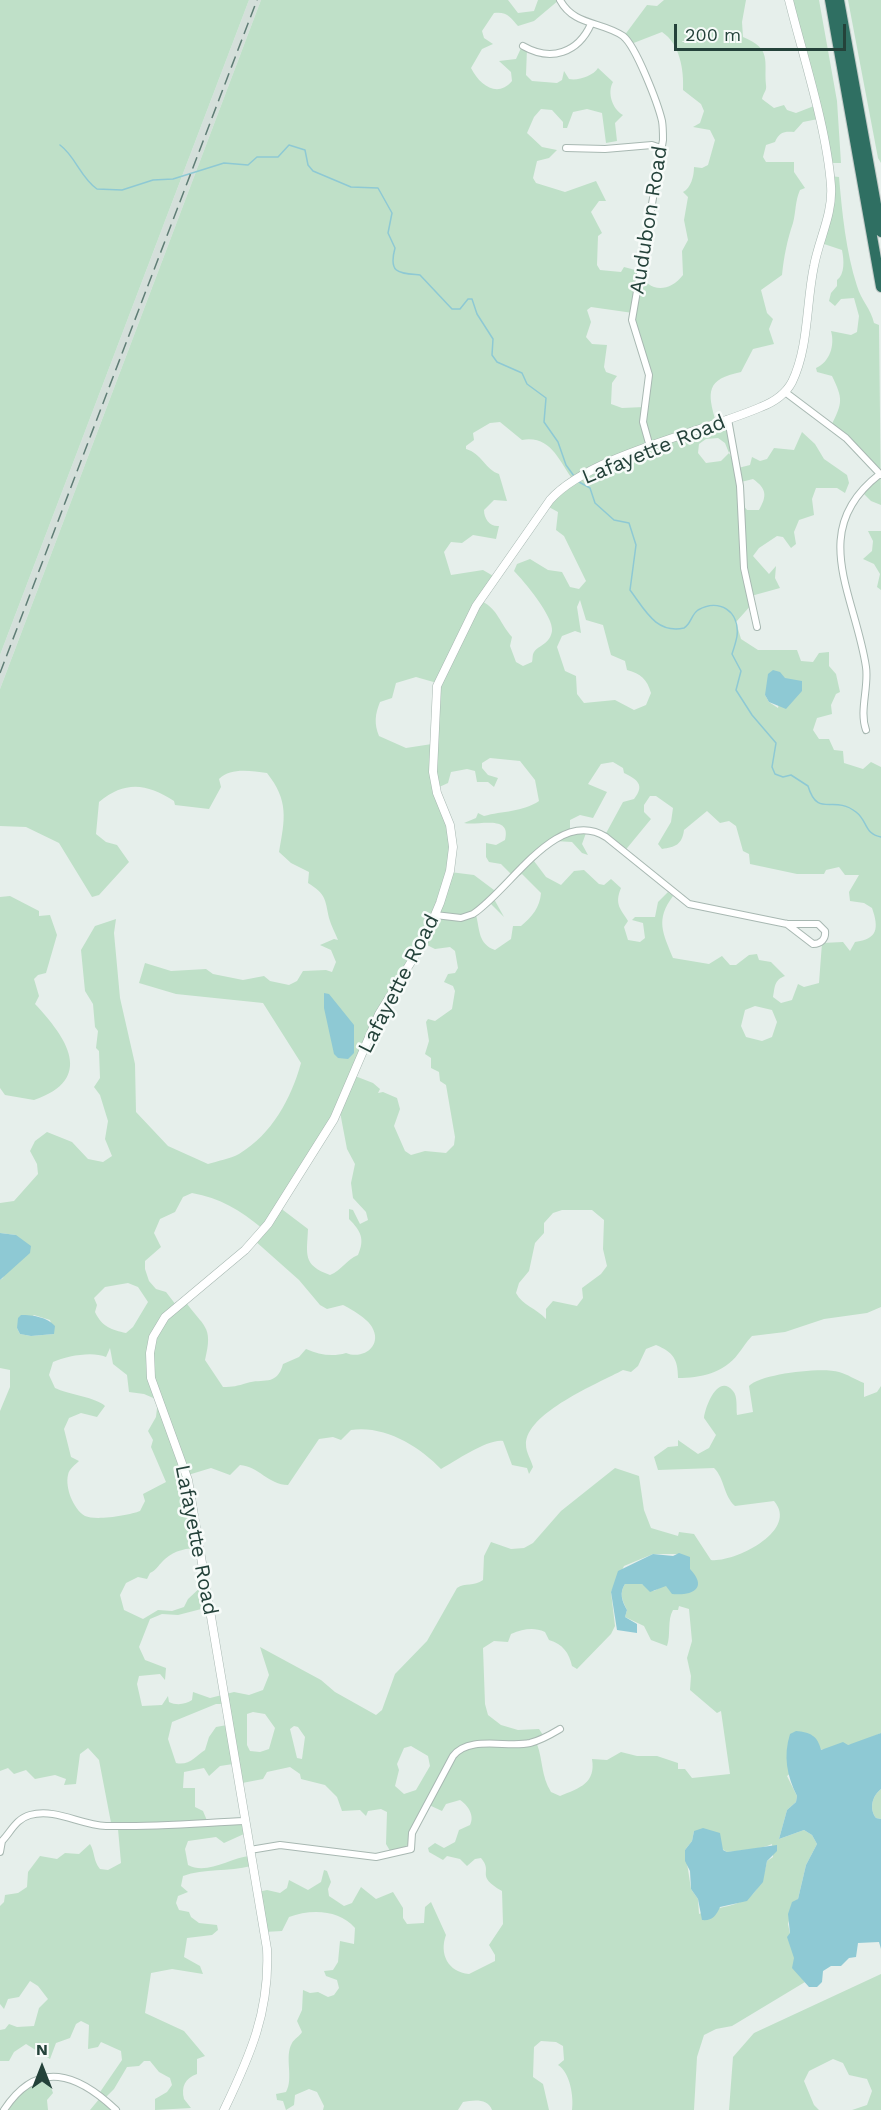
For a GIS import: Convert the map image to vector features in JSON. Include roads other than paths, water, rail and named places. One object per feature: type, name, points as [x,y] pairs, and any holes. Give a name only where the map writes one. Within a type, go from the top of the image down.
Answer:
[{"type":"highway","points":[[830,0],[881,287]]},
{"type":"highway","points":[[839,0],[881,232]]},
{"type":"street","name":"Audubon Road","points":[[560,0],[574,17],[613,31],[630,44],[662,122],[661,147],[633,320],[649,375],[643,422],[650,447]]},
{"type":"street","points":[[789,0],[828,165],[831,195],[814,265],[799,361],[785,392],[846,438],[881,474],[863,488],[851,504],[841,525],[839,548],[866,666],[866,730]]},
{"type":"street","points":[[523,46],[533,52],[565,52],[581,42],[591,24]]},
{"type":"street","points":[[566,148],[652,145],[661,147]]},
{"type":"street","name":"Lafayette Road","points":[[224,2110],[253,2049],[268,1972],[246,1821],[188,1480],[151,1378],[150,1353],[153,1337],[170,1312],[245,1250],[270,1222],[334,1119],[379,1014],[424,941],[450,871],[453,847],[450,825],[437,794],[433,772],[437,686],[476,606],[550,500],[562,490],[598,468],[774,401],[785,392]]},
{"type":"street","points":[[728,419],[741,486],[744,568],[757,627]]},
{"type":"street","points":[[435,915],[461,918],[473,914],[552,841],[569,830],[580,828],[597,831],[606,837],[689,904],[788,924],[818,924],[825,931],[825,938],[817,944],[810,943],[788,924]]},
{"type":"street","points":[[250,1850],[289,1846],[376,1857],[411,1849],[412,1833],[453,1756],[461,1748],[472,1745],[531,1743],[544,1739],[560,1729]]},
{"type":"street","points":[[0,1852],[1,1842],[20,1820],[38,1813],[53,1813],[79,1822],[107,1826],[246,1821]]},
{"type":"street","points":[[4,2110],[17,2093],[28,2085],[56,2077],[84,2083],[116,2110]]},
{"type":"water","points":[[773,670],[780,672],[785,678],[802,681],[802,691],[786,709],[769,702],[765,695],[768,674]]},
{"type":"water","points":[[324,993],[329,994],[354,1025],[354,1053],[348,1059],[338,1058],[334,1054],[324,1008]]},
{"type":"water","points":[[0,1233],[16,1235],[31,1246],[30,1253],[0,1280]]},
{"type":"water","points":[[21,1315],[48,1320],[55,1326],[54,1334],[31,1336],[20,1334],[17,1328],[18,1318]]},
{"type":"water","points":[[679,1553],[690,1557],[690,1569],[698,1582],[695,1590],[686,1594],[672,1594],[666,1586],[650,1592],[642,1584],[625,1584],[622,1594],[627,1610],[625,1617],[637,1624],[637,1633],[617,1630],[611,1592],[618,1571],[653,1554],[673,1556]]},
{"type":"water","points":[[796,1731],[813,1736],[818,1741],[821,1750],[843,1742],[848,1745],[881,1733],[881,1789],[875,1795],[872,1807],[876,1818],[881,1819],[881,1949],[879,1942],[858,1943],[856,1957],[849,1958],[841,1966],[831,1966],[823,1971],[822,1982],[817,1987],[809,1987],[792,1968],[794,1958],[787,1937],[790,1933],[788,1914],[792,1902],[798,1899],[806,1865],[817,1844],[812,1835],[804,1830],[779,1839],[787,1810],[796,1802],[797,1796],[791,1781],[787,1758],[790,1734]]},
{"type":"water","points":[[703,1828],[720,1833],[723,1850],[727,1852],[777,1845],[777,1851],[767,1861],[763,1882],[747,1901],[720,1907],[717,1913],[708,1920],[702,1920],[698,1899],[691,1889],[690,1871],[685,1861],[685,1850],[692,1841],[694,1831]]},
{"type":"waterway","points":[[60,145],[70,155],[86,179],[97,189],[122,190],[153,180],[173,179],[224,163],[248,165],[257,157],[278,157],[289,145],[305,150],[308,165],[313,171],[351,187],[378,188],[392,213],[388,233],[395,248],[394,267],[401,272],[420,275],[452,309],[460,309],[468,299],[472,299],[477,314],[493,339],[492,355],[497,362],[522,373],[527,384],[546,398],[544,422],[558,442],[566,465],[574,476]]},
{"type":"waterway","points":[[579,482],[590,488],[595,503],[614,520],[629,523],[636,545],[630,590],[652,619],[674,629],[684,628],[698,610],[713,605],[720,606],[732,614],[737,627],[737,638],[732,654],[741,671],[736,690],[752,715],[776,743],[772,767],[775,774],[783,777],[791,775],[808,786],[812,796],[822,804],[848,807],[860,816],[872,833],[881,837]]},
{"type":"railway","points":[[0,673],[257,0]]}]
